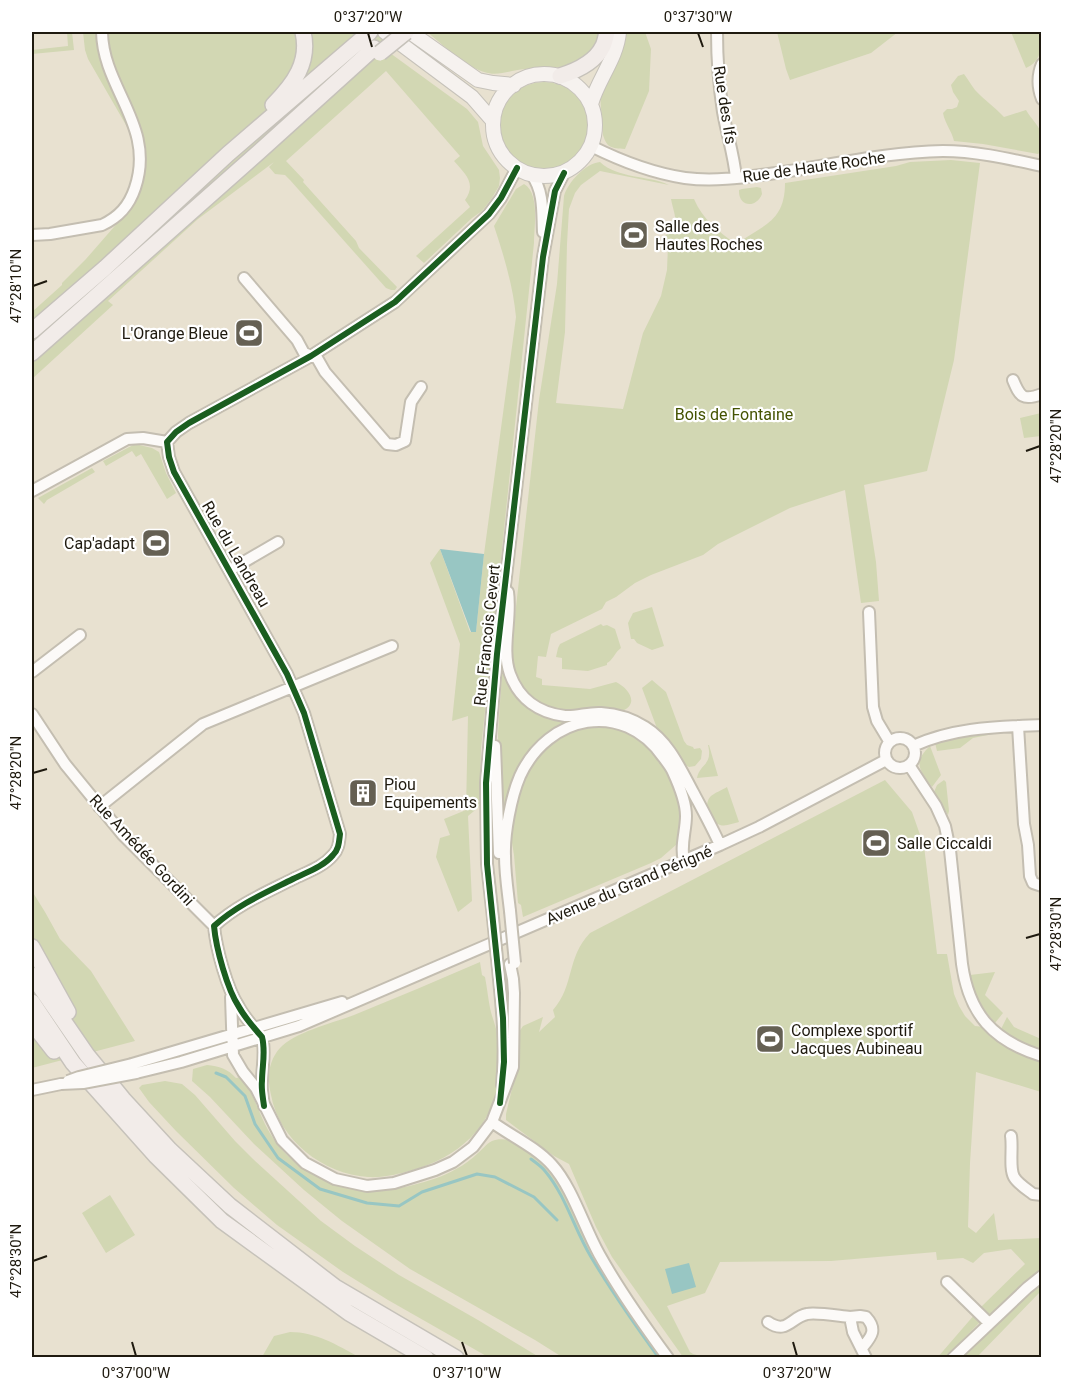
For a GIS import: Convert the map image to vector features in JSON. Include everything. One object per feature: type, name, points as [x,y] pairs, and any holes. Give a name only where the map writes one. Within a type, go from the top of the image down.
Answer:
[{"type":"highway","points":[[228,154],[276,102],[299,73],[305,59],[306,46],[303,32]]},
{"type":"highway","points":[[32,331],[105,268],[228,154],[371,43],[392,32]]},
{"type":"highway","points":[[371,43],[408,32]]},
{"type":"highway","points":[[560,76],[577,70],[594,59],[603,46],[607,32]]},
{"type":"highway","points":[[32,353],[352,69],[367,63],[371,43]]},
{"type":"highway","points":[[32,947],[67,1012],[84,1036],[80,1059]]},
{"type":"highway","points":[[32,975],[80,1059],[230,1206],[335,1287],[456,1358]]},
{"type":"highway","points":[[32,1002],[156,1156],[222,1221],[349,1313],[426,1358]]},
{"type":"highway","points":[[32,1023],[57,1054],[80,1059]]},
{"type":"main road","points":[[385,32],[472,97],[493,121]]},
{"type":"main road","points":[[408,32],[478,80],[514,84]]},
{"type":"main road","points":[[591,104],[594,92],[614,53],[619,32]]},
{"type":"main road","points":[[536,75],[552,75],[560,76],[578,87],[591,104],[595,121],[591,146],[580,162],[564,172],[548,176],[532,175],[517,168],[506,159],[498,148],[493,121],[498,104],[514,84],[536,75]]},
{"type":"street","points":[[32,236],[95,227],[108,222],[126,208],[136,184],[140,156],[138,136],[107,64],[102,32]]},
{"type":"street","name":"Rue des Ifs","points":[[717,32],[723,112],[732,151],[735,178]]},
{"type":"street","points":[[1041,64],[1037,78],[1041,99]]},
{"type":"street","name":"Rue de Haute Roche","points":[[591,146],[623,161],[663,173],[699,179],[735,178],[891,155],[944,151],[995,157],[1041,166]]},
{"type":"street","points":[[32,491],[127,439],[143,438],[167,442],[189,423],[311,356],[394,302],[489,214],[501,198],[517,168]]},
{"type":"street","name":"Rue Francois Cevert","points":[[500,1103],[504,1062],[503,1018],[487,864],[486,783],[506,575],[543,257],[555,191],[564,172]]},
{"type":"street","name":"Rue Francois Cevert","points":[[532,175],[537,182],[542,204],[543,257]]},
{"type":"street","points":[[244,278],[297,340],[304,353],[316,358],[325,372],[387,444],[396,445],[405,441],[411,402],[421,387]]},
{"type":"street","points":[[1013,380],[1022,397],[1032,398],[1041,394]]},
{"type":"street","name":"Rue du Landreau","points":[[167,442],[174,472],[281,661],[293,687],[304,713],[340,834],[339,847],[320,866],[229,913],[214,926]]},
{"type":"street","name":"Rue du Landreau","points":[[230,570],[278,542]]},
{"type":"street","points":[[506,575],[510,606],[506,657],[510,674],[524,697],[539,709],[566,716],[600,713],[623,716],[655,734],[666,744],[678,764],[720,845]]},
{"type":"street","points":[[869,612],[873,707],[877,722],[890,741]]},
{"type":"street","points":[[32,672],[80,635]]},
{"type":"street","points":[[99,807],[203,724],[392,646]]},
{"type":"street","name":"Rue Francois Cevert","points":[[232,1041],[233,1055],[256,1088],[282,1140],[305,1163],[335,1179],[367,1186],[394,1183],[435,1170],[453,1162],[473,1147],[492,1122],[513,1067],[514,1024],[512,964],[507,912],[500,874],[496,813],[494,689]]},
{"type":"street","name":"Rue Amédée Gordini","points":[[32,714],[65,764],[123,835],[214,926]]},
{"type":"street","points":[[507,912],[506,838],[519,778],[536,751],[546,741],[567,728],[602,721],[620,724],[636,730],[658,750],[673,771],[684,802],[686,815],[682,854],[684,861]]},
{"type":"street","points":[[913,746],[951,732],[1041,725]]},
{"type":"street","points":[[1018,726],[1024,824],[1030,876],[1033,882],[1041,886]]},
{"type":"street","points":[[902,738],[910,741],[913,746],[915,755],[909,765],[896,768],[886,760],[884,751],[890,741],[902,738]]},
{"type":"street","name":"Avenue du Grand Périgné","points":[[32,1090],[79,1077],[134,1069],[258,1033],[299,1026],[720,845],[886,760]]},
{"type":"street","points":[[909,765],[936,806],[945,826],[950,850],[963,972],[969,997],[982,1018],[1004,1039],[1018,1048],[1041,1056]]},
{"type":"street","points":[[214,926],[215,941],[237,1006],[258,1033]]},
{"type":"street","points":[[231,991],[232,1041]]},
{"type":"street","name":"Rue Francois Cevert","points":[[258,1033],[265,1049],[261,1083],[264,1106]]},
{"type":"street","points":[[492,1122],[543,1156],[556,1169],[612,1276],[668,1358]]},
{"type":"street","points":[[1011,1136],[1014,1177],[1033,1194],[1041,1195]]},
{"type":"street","points":[[953,1358],[1041,1276]]},
{"type":"street","points":[[947,1282],[989,1323]]},
{"type":"street","points":[[768,1322],[780,1327],[786,1326],[806,1314],[867,1317],[873,1327],[864,1353]]},
{"type":"street","points":[[850,1317],[853,1332],[864,1353]]},
{"type":"green space","points":[[67,32],[72,32],[74,50],[32,54],[32,50],[68,46]]},
{"type":"green space","points":[[83,32],[383,32],[380,61],[390,53],[467,109],[478,122],[483,146],[499,170],[499,186],[482,211],[424,263],[416,256],[470,207],[465,200],[470,184],[454,161],[460,156],[386,71],[286,161],[356,241],[359,248],[397,287],[395,290],[386,288],[285,175],[275,174],[269,167],[274,162],[198,219],[108,301],[113,305],[32,379],[32,312],[62,285],[120,220],[132,177],[134,159],[130,132],[88,59]]},
{"type":"green space","points":[[427,32],[600,32],[594,46],[580,62],[561,67],[494,74],[468,65]]},
{"type":"green space","points":[[624,32],[645,32],[651,49],[649,91],[625,149],[606,143],[603,135],[600,95]]},
{"type":"green space","points":[[777,32],[898,32],[871,53],[790,80]]},
{"type":"green space","points":[[1011,32],[1041,32],[1041,48],[1038,57],[1026,68]]},
{"type":"green space","points":[[964,74],[975,90],[1004,117],[1026,110],[1041,132],[1041,151],[1038,154],[954,141],[943,113],[947,109],[957,107],[959,101],[951,85],[958,76]]},
{"type":"green space","points":[[544,82],[569,89],[581,101],[588,126],[581,151],[569,163],[544,170],[519,163],[507,151],[500,126],[507,101],[519,89]]},
{"type":"green space","name":"Bois de Fontaine","points":[[951,160],[980,163],[954,360],[927,471],[864,485],[876,562],[879,601],[861,603],[845,490],[790,508],[718,544],[703,555],[651,575],[606,602],[602,609],[551,634],[546,657],[538,656],[536,677],[542,679],[542,685],[590,689],[616,682],[631,697],[630,705],[626,709],[620,712],[567,712],[544,706],[535,700],[521,685],[511,652],[539,400],[557,284],[564,196],[573,179],[589,166],[600,162],[624,174],[669,185],[600,171],[581,185],[569,209],[565,332],[556,403],[623,409],[643,333],[661,296],[667,270],[668,245],[663,238],[669,233],[675,220],[671,199],[694,199],[706,219],[736,244],[771,221],[777,214],[784,196],[785,183],[910,162]]},
{"type":"green space","points":[[524,184],[529,188],[534,202],[534,243],[481,749],[480,806],[468,816],[472,901],[458,912],[436,857],[440,838],[450,835],[444,819],[466,810],[468,716],[452,721],[460,644],[430,563],[440,549],[470,632],[476,632],[484,554],[516,317],[508,271],[494,226],[516,189]]},
{"type":"green space","points":[[761,188],[762,194],[756,202],[748,204],[741,200],[739,190]]},
{"type":"green space","points":[[1041,413],[1041,436],[1024,438],[1020,418]]},
{"type":"green space","points":[[135,444],[159,452],[176,493],[167,499],[141,454],[136,457],[132,451],[106,466],[103,461]]},
{"type":"green space","points":[[92,468],[95,472],[44,504],[38,498]]},
{"type":"green space","points":[[652,607],[664,646],[652,650],[631,639],[628,623],[633,613]]},
{"type":"green space","points":[[601,624],[615,629],[621,648],[607,665],[588,671],[562,669],[562,658],[556,657],[560,644]]},
{"type":"green space","points":[[504,672],[513,691],[575,719],[547,735],[505,815],[499,814],[498,733],[502,673]]},
{"type":"green space","points":[[652,680],[666,692],[684,741],[694,749],[700,748],[702,751],[701,759],[695,766],[689,767],[682,763],[658,731],[642,688]]},
{"type":"green space","points":[[588,726],[617,727],[644,741],[664,764],[682,812],[677,844],[661,858],[651,863],[523,917],[521,905],[518,903],[510,831],[511,818],[527,769],[557,736]]},
{"type":"green space","points":[[1003,732],[973,738],[960,748],[937,751],[935,743],[965,735]]},
{"type":"green space","points":[[708,745],[718,776],[697,778],[708,761]]},
{"type":"green space","points":[[930,746],[941,775],[932,787],[920,766],[921,757]]},
{"type":"green space","name":"Complexe sportif Jacques Aubineau","points":[[885,780],[912,812],[924,846],[937,954],[947,954],[954,994],[959,1006],[975,1026],[984,1027],[1008,1048],[1041,1061],[1041,1092],[976,1072],[968,1227],[976,1233],[994,1213],[998,1240],[1041,1238],[1041,1268],[990,1316],[981,1307],[1025,1264],[1011,1249],[984,1253],[973,1263],[963,1258],[937,1260],[936,1252],[831,1261],[720,1262],[705,1293],[667,1306],[690,1352],[704,1357],[683,1357],[612,1257],[596,1227],[569,1164],[554,1156],[506,1120],[515,1076],[519,1032],[523,1026],[543,1017],[539,1032],[555,1017],[553,1010],[565,991],[577,952],[590,933]]},
{"type":"green space","points":[[944,780],[948,815],[934,792],[937,785]]},
{"type":"green space","points":[[727,787],[739,822],[722,825],[710,817],[707,805],[710,797]]},
{"type":"green space","points":[[32,891],[60,939],[91,971],[135,1041],[32,1068]]},
{"type":"green space","points":[[480,962],[497,1035],[499,1070],[495,1097],[489,1112],[481,1126],[470,1138],[458,1149],[429,1165],[374,1177],[335,1169],[320,1162],[293,1140],[276,1111],[270,1089],[271,1064],[280,1048],[304,1033],[354,1015]]},
{"type":"green space","points":[[995,972],[985,995],[1003,1013],[995,1023],[979,1001],[970,975]]},
{"type":"green space","points":[[1007,1017],[1014,1027],[1041,1039],[1041,1050],[1022,1044],[1001,1029]]},
{"type":"green space","points":[[207,1065],[223,1068],[236,1078],[241,1077],[271,1135],[289,1157],[332,1183],[345,1187],[370,1191],[413,1185],[441,1177],[459,1167],[471,1160],[492,1141],[503,1139],[515,1143],[539,1161],[550,1173],[566,1198],[601,1268],[662,1357],[562,1357],[410,1269],[342,1221],[254,1144],[192,1081],[193,1069]]},
{"type":"green space","points":[[165,1081],[182,1084],[195,1095],[253,1159],[321,1221],[399,1275],[539,1357],[488,1357],[343,1272],[277,1225],[234,1188],[176,1131],[139,1088],[142,1085]]},
{"type":"green space","points":[[110,1195],[135,1235],[106,1253],[82,1213]]},
{"type":"green space","points":[[1041,1281],[1041,1291],[977,1357],[965,1357],[965,1352]]},
{"type":"green space","points":[[975,1314],[980,1322],[946,1357],[937,1358]]},
{"type":"green space","points":[[290,1332],[309,1334],[359,1357],[262,1357],[274,1336]]},
{"type":"water","points":[[440,549],[484,554],[476,632],[471,632]]},
{"type":"water","points":[[689,1263],[696,1287],[672,1294],[665,1269]]},
{"type":"waterway","points":[[216,1073],[226,1077],[245,1096],[255,1124],[278,1158],[320,1189],[367,1203],[399,1206],[422,1192],[477,1174],[495,1177],[534,1197],[557,1220]]},
{"type":"waterway","points":[[531,1159],[552,1181],[591,1257],[659,1358]]},
{"type":"cycle path","points":[[264,1106],[262,1037],[244,1015],[230,990],[214,926],[252,900],[324,863],[336,850],[340,834],[304,713],[287,674],[174,472],[167,442],[189,423],[311,356],[395,302],[489,214],[501,198],[517,168]]},
{"type":"cycle path","points":[[500,1103],[504,1062],[503,1018],[487,864],[486,783],[497,654],[543,257],[555,191],[564,173]]},
{"type":"place","name":"Salle des Hautes Roches","points":[[634,235]]},
{"type":"place","name":"L'Orange Bleue","points":[[249,333]]},
{"type":"place","name":"Cap'adapt","points":[[156,543]]},
{"type":"place","name":"Piou Equipements","points":[[363,793]]},
{"type":"place","name":"Salle Ciccaldi","points":[[876,843]]},
{"type":"place","name":"Complexe sportif Jacques Aubineau","points":[[770,1039]]}]
